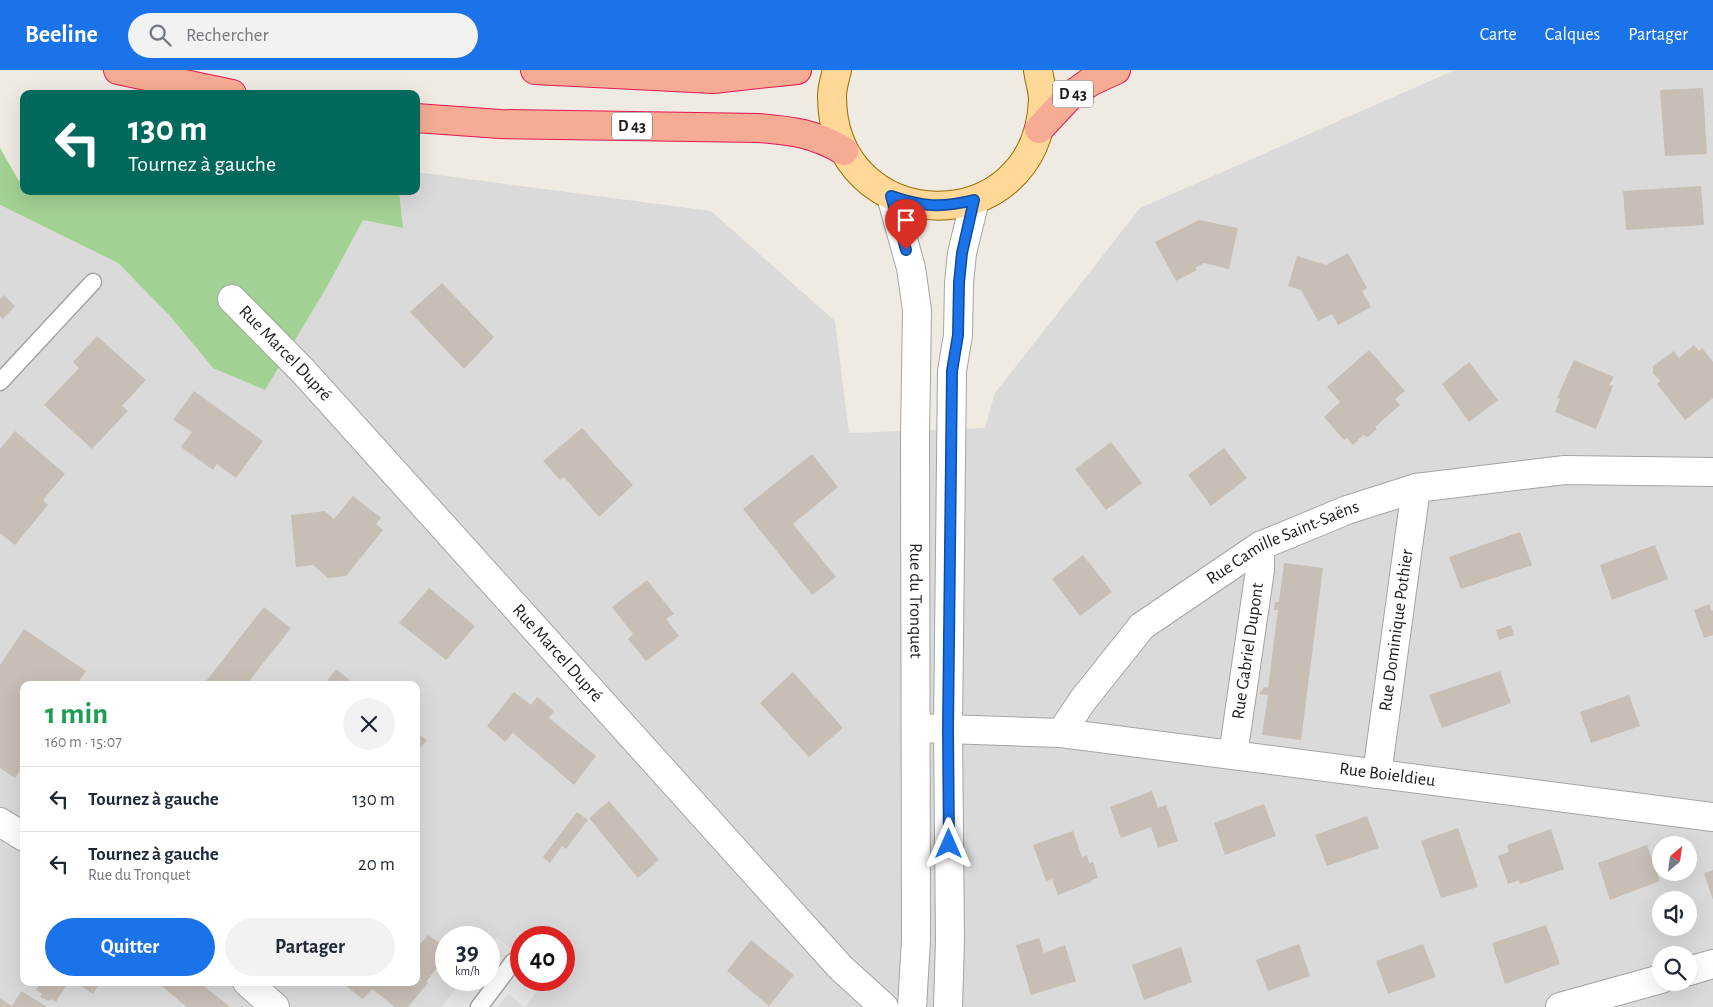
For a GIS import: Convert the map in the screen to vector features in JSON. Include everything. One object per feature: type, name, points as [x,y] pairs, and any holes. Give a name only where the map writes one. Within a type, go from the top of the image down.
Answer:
[{"type":"highway","points":[[118,70],[213,90]]},
{"type":"highway","points":[[536,70],[714,79],[797,70]]},
{"type":"highway","name":"D 43","points":[[1039,130],[1069,96],[1090,82],[1116,70]]},
{"type":"highway","name":"D 43","points":[[420,118],[500,124],[769,129],[811,135],[827,140],[844,151]]},
{"type":"main road","points":[[837,70],[832,94],[834,123],[844,151],[857,169],[873,184],[891,196],[911,203],[932,206],[954,205],[974,200],[995,189],[1013,175],[1029,154],[1039,130],[1043,98],[1038,70]]},
{"type":"street","name":"Rue du Tronquet","points":[[891,196],[910,268],[917,310],[916,940],[912,1007]]},
{"type":"street","name":"Rue du Tronquet","points":[[948,1007],[950,940],[948,729],[952,371],[958,335],[959,283],[962,253],[974,200]]},
{"type":"street","name":"Rue Marcel Dupré","points":[[232,299],[303,371],[841,968],[884,1007]]},
{"type":"street","name":"Rue Camille Saint-Saëns","points":[[1061,733],[1082,700],[1142,626],[1260,546],[1347,510],[1416,488],[1565,470],[1713,472]]},
{"type":"street","name":"Rue Dominique Pothier","points":[[1377,774],[1416,488]]},
{"type":"street","name":"Rue Gabriel Dupont","points":[[1233,755],[1260,570],[1260,546]]},
{"type":"street","points":[[916,728],[1061,733]]},
{"type":"street","name":"Rue Boieldieu","points":[[1061,733],[1713,818]]},
{"type":"street","points":[[0,822],[20,834]]},
{"type":"street","points":[[1697,969],[1713,964]]},
{"type":"street","points":[[1560,1007],[1652,981]]},
{"type":"street","points":[[251,986],[275,1007]]},
{"type":"lane","points":[[0,382],[93,282]]},
{"type":"lane","points":[[479,1007],[510,966]]},
{"type":"shaded area","points":[[1455,70],[1713,70],[1713,1007],[0,1007],[0,205],[118,263],[169,315],[213,368],[363,219],[403,228],[399,195],[420,195],[420,173],[711,211],[835,321],[849,433],[985,428],[995,393],[1140,208]]},
{"type":"shaded area","points":[[500,940],[510,948],[510,991],[537,991],[525,1007],[508,994],[497,1007],[441,1007],[454,991],[500,991]]},
{"type":"green space","points":[[0,148],[20,181],[20,195],[399,195],[403,228],[363,220],[328,285],[265,390],[213,368],[169,315],[118,263],[0,205]]},
{"type":"building","points":[[1703,88],[1707,154],[1665,156],[1660,90]]},
{"type":"building","points":[[1701,186],[1704,225],[1626,230],[1623,191]]},
{"type":"building","points":[[1199,220],[1238,228],[1229,269],[1204,263],[1195,268],[1197,270],[1176,281],[1155,242]]},
{"type":"building","points":[[1348,253],[1367,288],[1362,291],[1371,307],[1338,325],[1332,314],[1318,321],[1301,290],[1288,286],[1297,256],[1326,265]]},
{"type":"building","points":[[442,283],[494,337],[464,369],[410,312]]},
{"type":"building","points":[[4,295],[15,306],[3,319],[0,316],[0,299]]},
{"type":"building","points":[[97,336],[146,380],[122,406],[128,411],[92,449],[44,405],[79,368],[73,362]]},
{"type":"building","points":[[1694,345],[1699,351],[1702,348],[1713,362],[1713,398],[1685,420],[1657,384],[1660,381],[1653,373],[1653,366],[1674,351],[1679,358]]},
{"type":"building","points":[[1369,350],[1405,391],[1395,399],[1400,405],[1375,427],[1377,429],[1368,437],[1363,435],[1353,445],[1347,438],[1344,440],[1324,417],[1340,402],[1327,387]]},
{"type":"building","points":[[1574,360],[1614,377],[1609,385],[1613,386],[1596,429],[1555,412],[1560,399],[1557,398]]},
{"type":"building","points":[[1469,362],[1498,400],[1469,422],[1442,384]]},
{"type":"building","points":[[194,391],[263,441],[236,478],[217,464],[213,470],[181,447],[192,432],[173,420]]},
{"type":"building","points":[[582,428],[633,485],[599,517],[564,477],[560,480],[543,461]]},
{"type":"building","points":[[15,431],[65,474],[43,500],[48,505],[15,545],[0,533],[0,449]]},
{"type":"building","points":[[1111,442],[1142,483],[1106,510],[1075,469]]},
{"type":"building","points":[[1224,448],[1247,478],[1211,506],[1188,475]]},
{"type":"building","points":[[812,454],[838,487],[793,524],[836,577],[812,595],[743,509]]},
{"type":"building","points":[[353,496],[381,518],[376,524],[383,530],[346,576],[328,578],[313,565],[296,567],[291,515],[325,511],[334,519]]},
{"type":"building","points":[[1520,532],[1532,565],[1461,589],[1449,557]]},
{"type":"building","points":[[1655,545],[1668,579],[1612,600],[1600,565]]},
{"type":"building","points":[[1083,555],[1112,592],[1080,616],[1052,579]]},
{"type":"building","points":[[1284,563],[1323,568],[1301,740],[1262,735],[1268,695],[1259,694],[1264,687],[1268,688],[1278,610],[1274,610],[1275,602],[1279,602]]},
{"type":"building","points":[[647,580],[674,614],[666,619],[679,636],[646,661],[628,639],[633,634],[612,607]]},
{"type":"building","points":[[429,588],[475,626],[446,660],[399,623]]},
{"type":"building","points":[[1709,604],[1713,610],[1713,635],[1704,638],[1694,610]]},
{"type":"building","points":[[264,607],[291,628],[249,681],[206,681]]},
{"type":"building","points":[[1511,625],[1514,635],[1499,640],[1496,630]]},
{"type":"building","points":[[24,629],[86,671],[79,681],[20,681],[20,771],[15,778],[0,768],[0,665]]},
{"type":"building","points":[[336,669],[351,681],[327,681]]},
{"type":"building","points":[[1500,671],[1511,703],[1442,728],[1429,695]]},
{"type":"building","points":[[793,672],[843,728],[809,757],[760,703]]},
{"type":"building","points":[[514,692],[531,705],[537,697],[554,711],[549,718],[596,756],[574,785],[513,733],[505,742],[487,726]]},
{"type":"building","points":[[1629,695],[1640,726],[1591,743],[1580,712]]},
{"type":"building","points":[[420,735],[427,740],[420,748]]},
{"type":"building","points":[[1152,791],[1158,808],[1166,805],[1178,841],[1158,848],[1151,827],[1121,838],[1110,807]]},
{"type":"building","points":[[609,801],[659,860],[638,878],[589,818]]},
{"type":"building","points":[[1264,804],[1276,836],[1225,855],[1214,823]]},
{"type":"building","points":[[577,812],[588,820],[566,849],[562,846],[550,863],[543,857]]},
{"type":"building","points":[[1367,816],[1379,848],[1327,866],[1315,835]]},
{"type":"building","points":[[1458,828],[1478,887],[1441,898],[1421,841]]},
{"type":"building","points":[[1551,829],[1564,869],[1520,884],[1519,880],[1508,884],[1498,856],[1509,852],[1507,845]]},
{"type":"building","points":[[1073,831],[1082,857],[1087,855],[1089,863],[1093,862],[1098,878],[1058,895],[1052,879],[1046,881],[1033,845]]},
{"type":"building","points":[[1647,845],[1652,859],[1652,881],[1660,881],[1610,900],[1598,863]]},
{"type":"building","points":[[1713,870],[1713,900],[1704,873]]},
{"type":"building","points":[[1546,925],[1560,964],[1505,984],[1492,943]]},
{"type":"building","points":[[428,935],[435,940],[435,970],[426,982],[428,983],[408,1007],[395,1007],[372,989],[363,999],[347,987],[348,986],[420,986],[420,944]]},
{"type":"building","points":[[1039,938],[1044,953],[1065,945],[1076,981],[1031,995],[1016,945]]},
{"type":"building","points":[[751,940],[794,975],[769,1006],[727,971]]},
{"type":"building","points":[[1299,944],[1310,976],[1268,991],[1256,960]]},
{"type":"building","points":[[1423,944],[1436,977],[1388,994],[1376,961]]},
{"type":"building","points":[[1181,947],[1192,982],[1144,1000],[1132,965]]},
{"type":"building","points":[[38,986],[66,986],[56,1002],[40,997],[42,994],[36,990]]},
{"type":"building","points":[[81,986],[98,986],[93,994]]},
{"type":"building","points":[[162,986],[204,986],[230,1007],[187,1007]]},
{"type":"building","points":[[21,991],[46,1007],[0,1007],[0,998],[12,1006]]},
{"type":"route","points":[[906,250],[891,196],[911,203],[932,206],[954,205],[974,200],[962,253],[959,283],[958,335],[952,371],[948,729],[949,844]]}]
